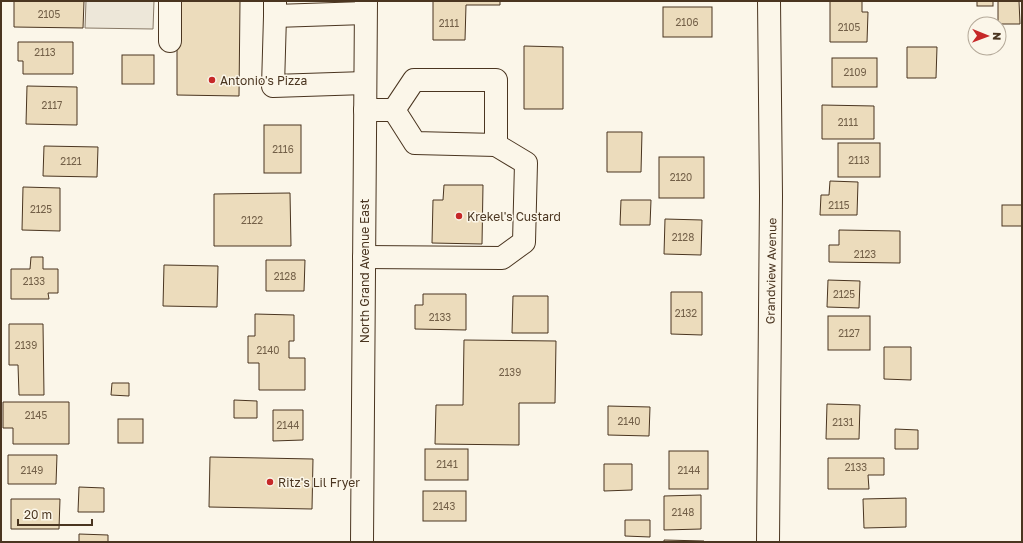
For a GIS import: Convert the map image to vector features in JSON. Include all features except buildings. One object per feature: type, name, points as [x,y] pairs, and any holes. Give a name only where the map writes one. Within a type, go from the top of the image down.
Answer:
[{"type":"street","points":[[170,1],[170,41]]},
{"type":"street","name":"Grandview Avenue","points":[[768,542],[771,204],[769,1]]},
{"type":"street","points":[[365,84],[273,86],[275,8],[366,7]]},
{"type":"street","name":"North Grand Avenue East","points":[[362,542],[366,7]]},
{"type":"street","points":[[394,110],[414,80],[496,80],[496,145]]},
{"type":"street","points":[[365,110],[394,110]]},
{"type":"street","points":[[364,257],[502,258],[524,242],[526,163],[496,145],[415,143],[394,110]]},
{"type":"shaded area","points":[[86,1],[154,1],[153,29],[85,28]]},
{"type":"place","name":"Antonio's Pizza","points":[[212,80]]},
{"type":"place","name":"Krekel's Custard","points":[[459,216]]},
{"type":"place","name":"Ritz's Lil Fryer","points":[[270,482]]}]
